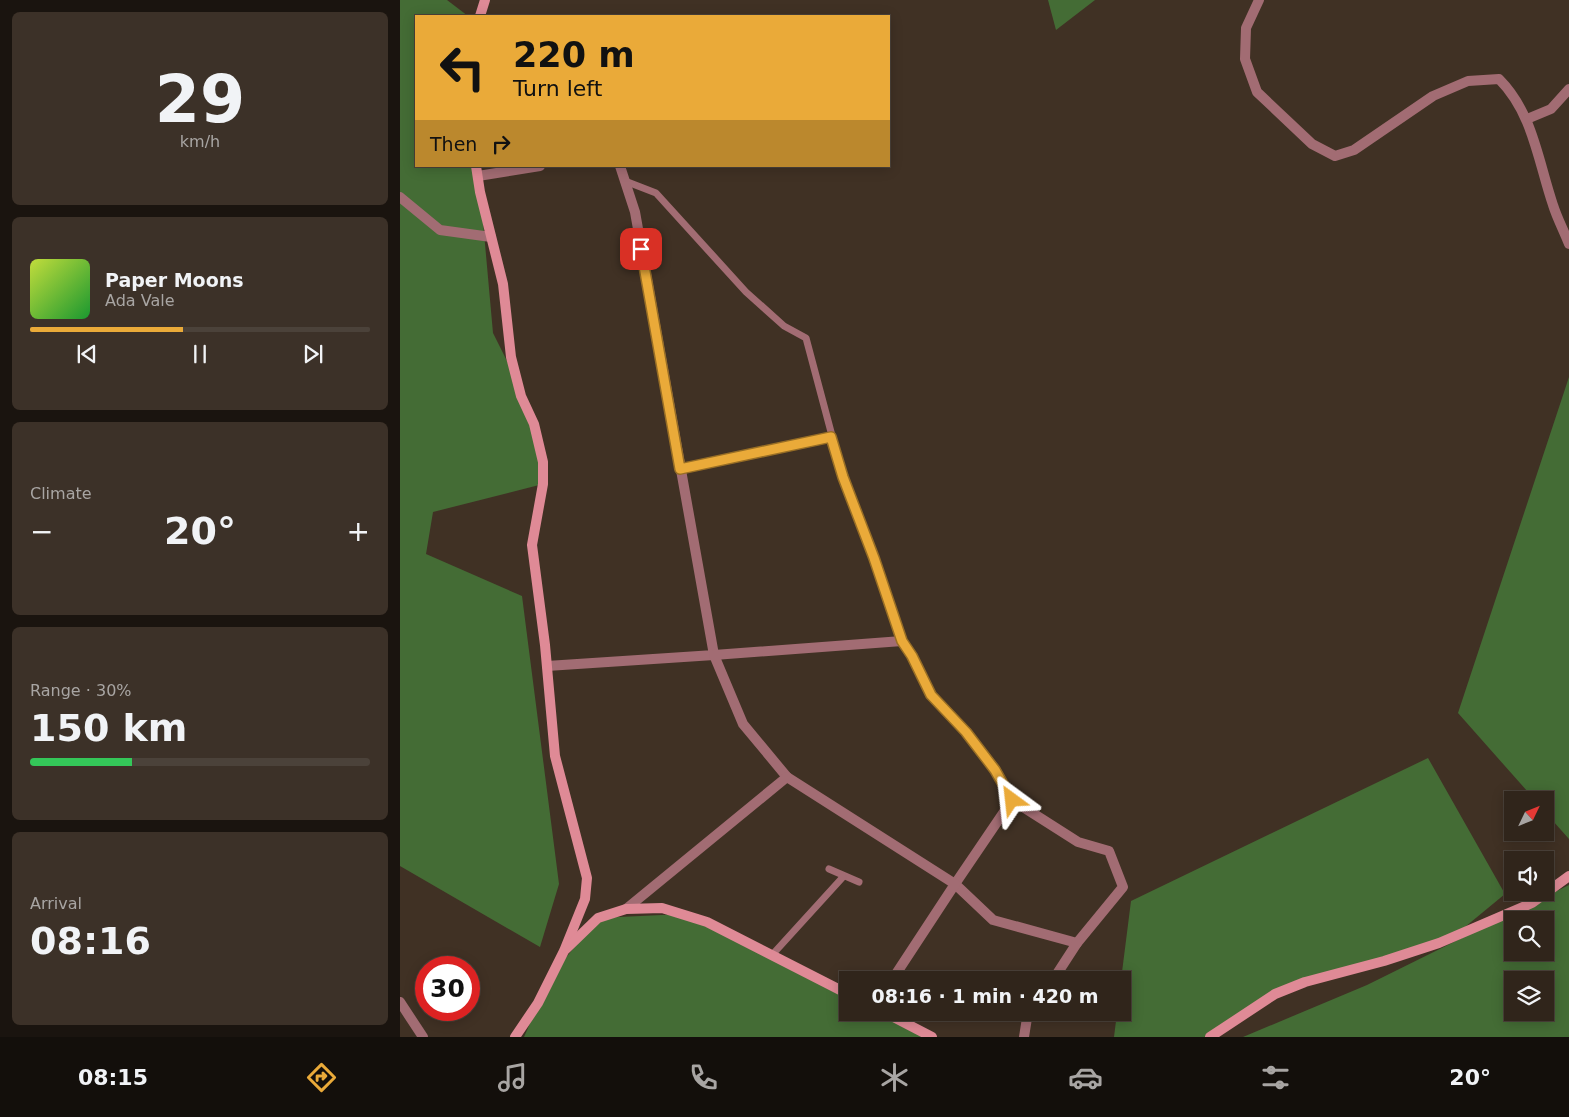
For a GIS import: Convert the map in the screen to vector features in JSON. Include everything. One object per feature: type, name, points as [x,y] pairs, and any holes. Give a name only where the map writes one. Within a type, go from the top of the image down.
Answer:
[{"type":"street","points":[[480,15],[485,0]]},
{"type":"street","points":[[1259,0],[1246,28],[1245,59],[1257,92],[1312,144],[1335,156],[1354,150],[1433,96],[1468,81],[1499,79],[1514,94],[1527,119],[1553,206],[1569,244]]},
{"type":"street","points":[[1527,119],[1551,109],[1569,89]]},
{"type":"street","points":[[515,1037],[538,1003],[564,951],[585,899],[587,878],[555,756],[547,666],[532,545],[542,484],[543,462],[534,424],[521,396],[511,357],[503,284],[477,171],[527,167]]},
{"type":"street","points":[[620,167],[634,212],[714,655],[744,724],[787,777],[954,884],[993,920],[1077,943]]},
{"type":"street","points":[[400,196],[440,230],[491,237]]},
{"type":"street","points":[[680,469],[831,437]]},
{"type":"street","points":[[547,666],[902,641],[912,656],[931,695],[989,762],[1012,800],[1078,842],[1109,851],[1122,887],[1077,943],[1059,971]]},
{"type":"street","points":[[626,909],[787,777]]},
{"type":"street","points":[[898,971],[954,884],[1012,800]]},
{"type":"street","points":[[1210,1037],[1275,994],[1305,982],[1384,961],[1439,943],[1532,903],[1569,876]]},
{"type":"street","points":[[564,951],[598,918],[626,909],[662,908],[706,922],[839,989]]},
{"type":"street","points":[[400,1002],[423,1037]]},
{"type":"street","points":[[901,1021],[932,1037]]},
{"type":"street","points":[[1024,1037],[1027,1021]]},
{"type":"lane","points":[[625,182],[656,193],[746,292],[784,326],[806,338],[843,477],[874,558],[902,641]]},
{"type":"lane","points":[[828,869],[843,877],[859,882]]},
{"type":"lane","points":[[772,955],[843,877]]},
{"type":"green space","points":[[400,0],[447,0],[467,15],[415,15],[415,167],[478,167],[493,333],[517,381],[537,440],[543,484],[433,512],[426,554],[522,596],[559,884],[540,947],[400,866]]},
{"type":"green space","points":[[1048,0],[1095,0],[1056,30]]},
{"type":"green space","points":[[1569,377],[1569,839],[1554,822],[1554,791],[1527,791],[1458,713]]},
{"type":"green space","points":[[1428,758],[1504,892],[1504,895],[1454,936],[1290,988],[1211,1037],[1114,1037],[1116,1021],[1131,1021],[1131,971],[1122,971],[1131,901]]},
{"type":"green space","points":[[1569,885],[1569,1037],[1243,1037],[1367,985],[1504,917],[1504,961],[1554,961],[1554,911],[1516,911],[1537,901],[1554,901],[1554,892]]},
{"type":"green space","points":[[683,914],[839,990],[839,1021],[900,1021],[932,1037],[524,1037],[551,976],[598,918]]},
{"type":"route","points":[[641,249],[680,469],[831,437],[843,477],[874,558],[902,641],[912,656],[931,695],[966,732],[995,770],[1012,800]]}]
